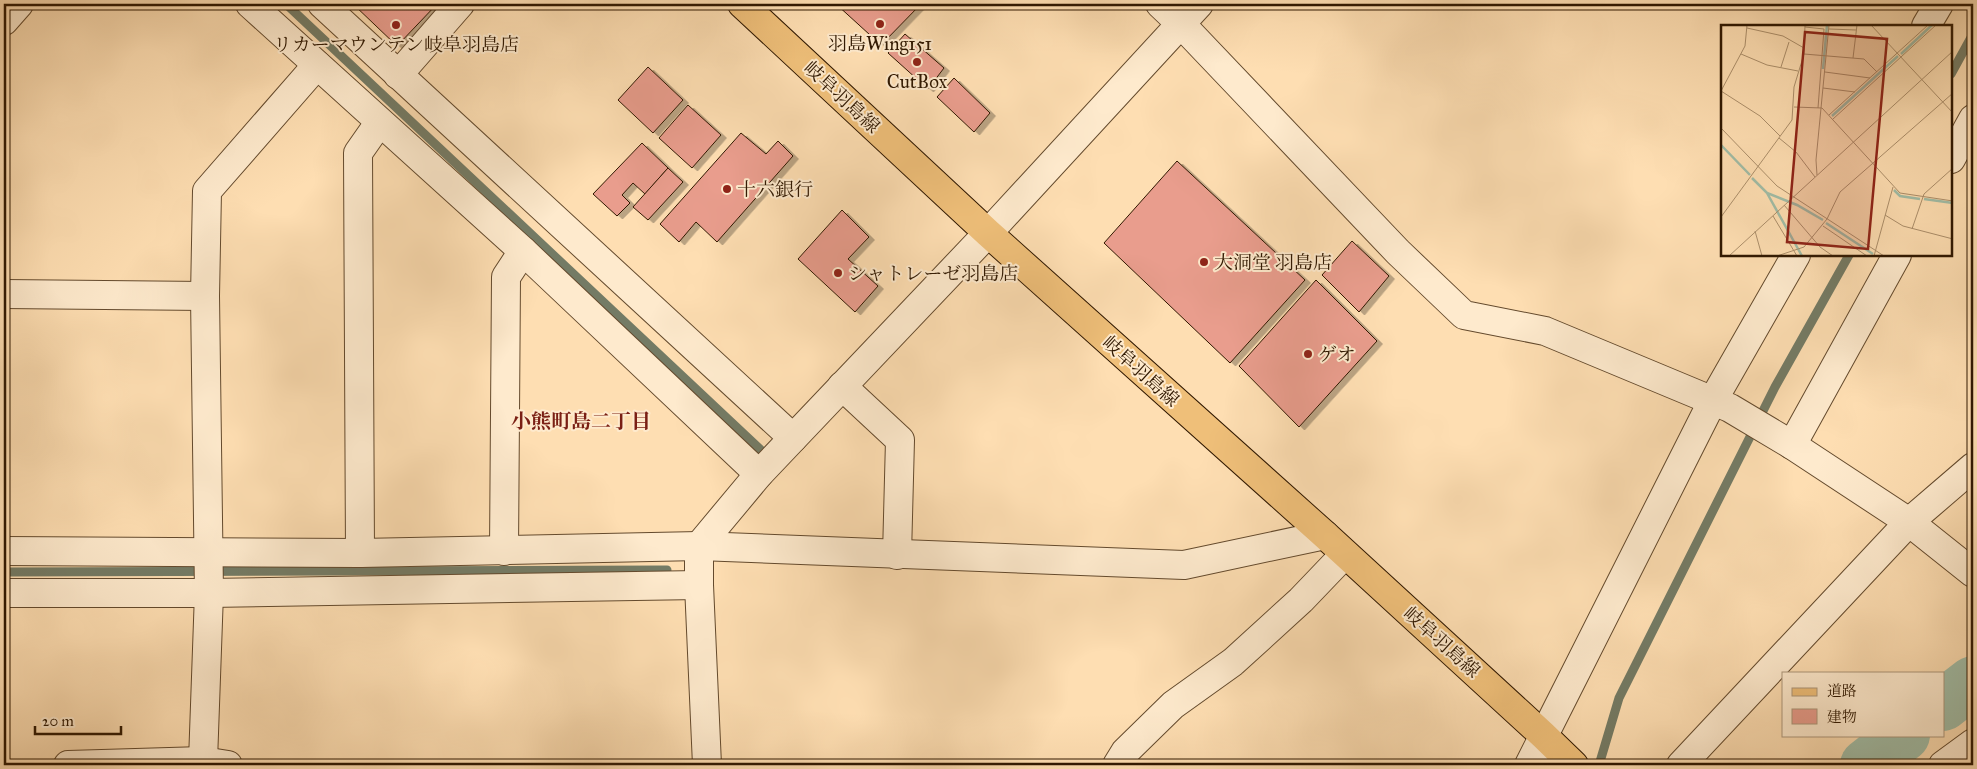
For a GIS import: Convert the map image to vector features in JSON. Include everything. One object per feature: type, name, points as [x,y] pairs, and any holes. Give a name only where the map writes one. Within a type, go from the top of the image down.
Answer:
[{"type":"main road","name":"岐阜羽島線","points":[[742,4],[988,233],[1325,535],[1569,761]]},
{"type":"street","points":[[4,21],[19,4]]},
{"type":"street","points":[[250,4],[523,252],[759,474]]},
{"type":"street","points":[[322,4],[793,438]]},
{"type":"street","points":[[398,75],[460,4]]},
{"type":"street","points":[[1160,4],[1398,252],[1464,314],[1545,331],[1721,405],[1784,440],[1909,522],[1973,573]]},
{"type":"street","points":[[707,765],[698,585],[699,546],[759,474],[988,233],[1200,4]]},
{"type":"street","points":[[1927,25],[1939,4]]},
{"type":"street","points":[[68,765],[216,763],[209,573],[205,296],[207,191],[317,65]]},
{"type":"street","points":[[1952,157],[1973,119]]},
{"type":"street","points":[[360,553],[358,153],[380,123]]},
{"type":"street","points":[[504,551],[506,277],[523,252]]},
{"type":"street","points":[[1529,765],[1543,735],[1721,405],[1796,256]]},
{"type":"street","points":[[1784,440],[1897,256]]},
{"type":"street","points":[[4,294],[205,296]]},
{"type":"street","points":[[842,386],[900,440],[897,555]]},
{"type":"street","points":[[1681,765],[1909,522],[1973,467]]},
{"type":"street","points":[[4,593],[209,573],[360,553],[445,571],[504,551],[699,546],[1184,565],[1325,535]]},
{"type":"street","points":[[4,551],[209,573],[445,571],[698,585]]},
{"type":"street","points":[[1129,761],[1173,705],[1233,662],[1301,600],[1345,554]]},
{"type":"street","points":[[1944,765],[1973,743]]},
{"type":"building","name":"リカーマウンテン岐阜羽島店","points":[[353,4],[437,4],[397,46]]},
{"type":"building","name":"羽島Wing151","points":[[836,4],[921,4],[881,45]]},
{"type":"building","points":[[905,34],[944,68],[928,89],[888,53]]},
{"type":"building","points":[[648,67],[683,100],[653,133],[618,100]]},
{"type":"building","points":[[954,78],[990,113],[974,132],[937,97]]},
{"type":"building","points":[[688,105],[721,135],[692,168],[659,138]]},
{"type":"building","name":"十六銀行","points":[[741,133],[766,154],[778,141],[793,156],[717,242],[696,222],[679,242],[660,224]]},
{"type":"building","points":[[642,143],[668,168],[645,194],[633,183],[622,195],[630,203],[617,216],[593,194]]},
{"type":"building","name":"大洞堂 羽島店","points":[[1177,161],[1305,280],[1230,363],[1104,243]]},
{"type":"building","points":[[668,168],[683,182],[648,220],[633,207]]},
{"type":"building","name":"シャトレーゼ羽島店","points":[[842,210],[869,237],[848,259],[878,286],[855,312],[798,259]]},
{"type":"building","points":[[1352,241],[1389,276],[1359,312],[1322,275]]},
{"type":"building","name":"ゲオ","points":[[1316,280],[1377,341],[1299,427],[1239,366]]},
{"type":"waterway","points":[[286,4],[763,452]]},
{"type":"waterway","points":[[1952,72],[1973,34]]},
{"type":"waterway","points":[[1599,765],[1619,698],[1775,387],[1848,256]]},
{"type":"waterway","points":[[4,572],[667,570]]},
{"type":"waterway","points":[[1944,704],[1973,682]]},
{"type":"waterway","points":[[1866,765],[1903,736]]},
{"type":"place","name":"羽島Wing151","points":[[880,24]]},
{"type":"place","name":"リカーマウンテン岐阜羽島店","points":[[396,25]]},
{"type":"place","name":"CutBox","points":[[917,62]]},
{"type":"place","name":"十六銀行","points":[[727,189]]},
{"type":"place","name":"大洞堂 羽島店","points":[[1204,262]]},
{"type":"place","name":"シャトレーゼ羽島店","points":[[838,273]]},
{"type":"place","name":"ゲオ","points":[[1308,354]]},
{"type":"district","name":"小熊町島二丁目","points":[[581,421]]}]
